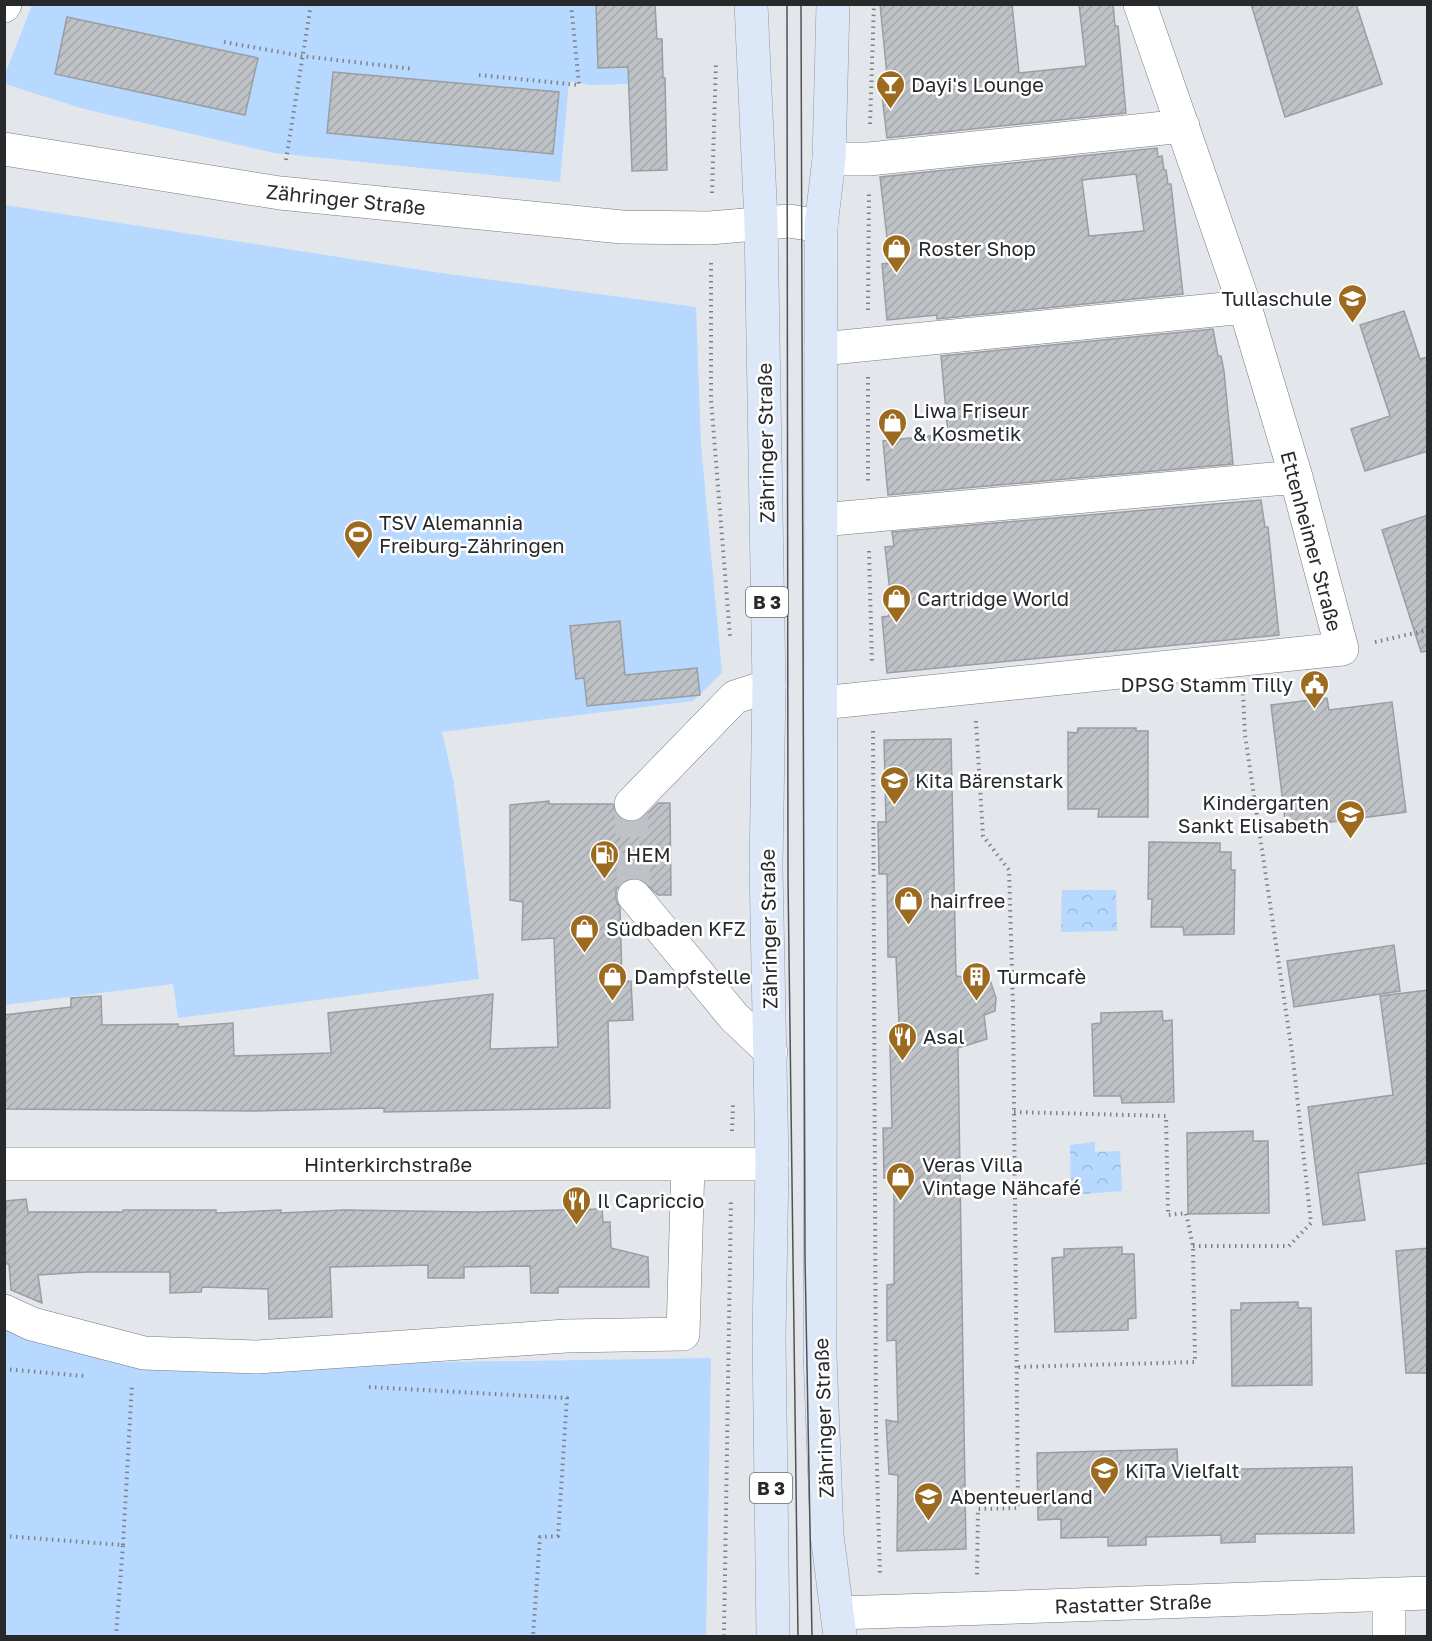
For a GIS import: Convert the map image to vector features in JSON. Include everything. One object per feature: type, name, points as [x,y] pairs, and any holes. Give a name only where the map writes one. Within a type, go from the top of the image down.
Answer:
[{"type":"main road","name":"Zähringer Straße","points":[[751,4],[761,222],[769,686],[766,867],[771,1052],[769,1339],[773,1636]]},
{"type":"main road","name":"Zähringer Straße","points":[[833,4],[829,159],[821,226],[820,1355],[827,1535],[840,1624]]},
{"type":"street","name":"Ettenheimer Straße","points":[[821,703],[1342,649],[1296,477],[1245,307],[1140,4]]},
{"type":"street","points":[[829,159],[869,159],[1183,126]]},
{"type":"street","name":"Zähringer Straße","points":[[4,149],[280,193],[622,227],[710,228],[761,222],[803,222],[821,226]]},
{"type":"street","points":[[821,349],[1245,307]]},
{"type":"street","points":[[821,520],[1296,477]]},
{"type":"street","points":[[631,804],[735,697],[769,686]]},
{"type":"street","points":[[634,896],[734,1017],[771,1052]]},
{"type":"street","name":"Hinterkirchstraße","points":[[4,1164],[772,1164]]},
{"type":"street","points":[[4,1311],[32,1324],[144,1353],[257,1358],[566,1336],[683,1334],[688,1164]]},
{"type":"street","name":"Rastatter Straße","points":[[840,1624],[881,1611],[1428,1593]]},
{"type":"street","points":[[1389,1594],[1389,1636]]},
{"type":"path","points":[[280,193],[311,4]]},
{"type":"path","points":[[479,75],[579,85],[571,4]]},
{"type":"path","points":[[874,4],[869,159],[868,344],[873,697],[871,879],[876,1432],[881,1611]]},
{"type":"path","points":[[224,42],[302,56],[414,69]]},
{"type":"path","points":[[716,52],[710,228],[711,399],[730,638]]},
{"type":"path","points":[[1342,649],[1428,630]]},
{"type":"path","points":[[1193,1246],[1289,1246],[1311,1223],[1293,1059],[1245,735],[1242,660]]},
{"type":"path","points":[[974,688],[982,836],[1009,870],[1018,1508],[978,1509],[977,1608]]},
{"type":"path","points":[[724,1636],[733,1096]]},
{"type":"path","points":[[1014,1112],[1166,1116],[1168,1215],[1186,1213],[1193,1246],[1195,1362],[1017,1367]]},
{"type":"path","points":[[4,1369],[86,1376]]},
{"type":"path","points":[[116,1636],[132,1380]]},
{"type":"path","points":[[366,1387],[567,1398],[558,1536],[540,1538],[534,1636]]},
{"type":"path","points":[[4,1536],[123,1545]]},
{"type":"green space","points":[[596,4],[628,67],[628,84],[589,85],[569,81],[560,182],[274,153],[84,109],[5,84],[4,77],[32,5]]},
{"type":"green space","name":"TSV Alemannia Freiburg-Zähringen","points":[[5,205],[441,273],[696,307],[701,445],[722,673],[693,701],[442,732],[454,784],[479,979],[178,1018],[173,984],[5,1005]]},
{"type":"green space","points":[[1062,890],[1116,890],[1117,931],[1061,932]]},
{"type":"green space","points":[[1095,1142],[1095,1152],[1120,1151],[1122,1191],[1071,1195],[1070,1145]]},
{"type":"green space","points":[[5,1320],[258,1365],[711,1358],[706,1636],[5,1636]]},
{"type":"building","points":[[596,4],[655,4],[657,39],[662,39],[663,78],[665,78],[667,170],[632,171],[628,67],[598,68]]},
{"type":"building","points":[[880,4],[1012,4],[1019,73],[1086,66],[1079,4],[1113,4],[1115,26],[1118,26],[1126,113],[887,138],[881,87],[888,86]]},
{"type":"building","points":[[1251,4],[1356,4],[1382,84],[1285,117]]},
{"type":"building","points":[[67,17],[258,58],[245,115],[55,74]]},
{"type":"building","points":[[333,72],[559,92],[553,154],[327,133]]},
{"type":"building","points":[[1157,148],[1158,157],[1162,156],[1168,184],[1171,184],[1183,294],[937,319],[937,315],[887,320],[882,264],[890,263],[880,177]],"holes":[[[1136,174],[1144,231],[1089,236],[1082,180]]]},
{"type":"building","points":[[1404,311],[1420,359],[1428,357],[1428,451],[1365,471],[1351,429],[1390,416],[1360,325]]},
{"type":"building","points":[[1213,329],[1218,356],[1221,356],[1224,371],[1233,464],[888,495],[883,441],[948,434],[941,356]]},
{"type":"building","points":[[1261,500],[1265,527],[1268,527],[1279,635],[887,673],[882,617],[889,616],[887,601],[891,601],[885,547],[894,546],[892,532]]},
{"type":"building","points":[[1428,515],[1428,651],[1421,652],[1382,530]]},
{"type":"building","points":[[620,621],[625,675],[697,668],[700,695],[587,706],[584,678],[576,679],[570,626]]},
{"type":"building","points":[[1327,698],[1329,710],[1392,702],[1406,812],[1286,828],[1271,705]]},
{"type":"building","points":[[1078,728],[1136,728],[1136,731],[1148,731],[1148,817],[1098,817],[1099,809],[1068,809],[1068,732],[1077,733]]},
{"type":"building","points":[[951,739],[956,976],[990,980],[996,998],[995,1011],[984,1015],[987,1039],[958,1048],[966,1549],[897,1551],[898,1475],[889,1474],[886,1420],[898,1422],[896,1340],[887,1341],[887,1285],[894,1284],[894,1178],[884,1178],[883,1128],[892,1128],[890,1045],[900,1044],[896,957],[888,957],[887,874],[879,874],[878,822],[886,822],[884,740]]},
{"type":"building","points":[[549,801],[549,804],[613,804],[618,817],[627,822],[636,822],[658,803],[670,803],[671,895],[658,895],[641,879],[631,877],[622,882],[616,890],[616,900],[620,908],[622,982],[631,981],[633,1020],[608,1021],[610,1108],[384,1112],[384,1108],[255,1111],[4,1109],[4,1015],[71,1007],[71,998],[101,996],[102,1025],[178,1024],[178,1027],[233,1023],[234,1056],[331,1053],[328,1013],[493,994],[490,1049],[558,1047],[554,938],[522,940],[523,902],[510,900],[510,805]]},
{"type":"building","points":[[1149,842],[1220,843],[1220,852],[1231,852],[1231,870],[1235,870],[1234,934],[1184,935],[1183,927],[1151,927],[1152,899],[1148,899]]},
{"type":"building","points":[[1394,945],[1400,991],[1294,1007],[1287,961]]},
{"type":"building","points":[[1428,990],[1428,1163],[1358,1173],[1365,1220],[1323,1225],[1308,1107],[1393,1095],[1380,996]]},
{"type":"building","points":[[1162,1011],[1163,1021],[1172,1020],[1174,1102],[1122,1103],[1121,1096],[1094,1096],[1092,1024],[1101,1023],[1101,1013]]},
{"type":"building","points":[[1253,1131],[1253,1141],[1268,1141],[1269,1213],[1188,1214],[1187,1133]]},
{"type":"building","points":[[26,1199],[28,1212],[216,1210],[216,1213],[281,1210],[281,1213],[344,1210],[477,1212],[602,1209],[603,1222],[610,1222],[611,1248],[648,1257],[649,1287],[558,1287],[558,1293],[531,1293],[530,1266],[464,1267],[464,1278],[428,1278],[428,1265],[330,1267],[332,1317],[269,1319],[268,1289],[202,1287],[201,1292],[170,1293],[170,1272],[87,1272],[38,1275],[42,1303],[11,1290],[9,1264],[4,1264],[6,1201]]},
{"type":"building","points":[[1122,1247],[1122,1254],[1134,1254],[1136,1318],[1128,1319],[1128,1330],[1055,1332],[1052,1258],[1064,1257],[1064,1249]]},
{"type":"building","points":[[1428,1248],[1428,1373],[1406,1373],[1396,1251]]},
{"type":"building","points":[[1298,1302],[1298,1308],[1311,1308],[1312,1385],[1232,1386],[1231,1310],[1241,1310],[1241,1303]]},
{"type":"building","points":[[1177,1449],[1178,1470],[1352,1467],[1354,1533],[1255,1534],[1255,1542],[1221,1543],[1221,1535],[1146,1537],[1146,1545],[1108,1546],[1108,1537],[1061,1538],[1061,1519],[1038,1520],[1037,1453]]},
{"type":"tunnel","points":[[631,804],[634,896]]},
{"type":"tram line","points":[[787,4],[788,879],[798,1636]]},
{"type":"tram line","points":[[801,4],[805,1258],[812,1636]]},
{"type":"place","name":"Dayi's Lounge","points":[[890,110]]},
{"type":"place","name":"Roster Shop","points":[[897,274]]},
{"type":"place","name":"Tullaschule","points":[[1353,324]]},
{"type":"place","name":"Liwa Friseur & Kosmetik","points":[[892,448]]},
{"type":"place","name":"TSV Alemannia Freiburg-Zähringen","points":[[358,560]]},
{"type":"place","name":"Cartridge World","points":[[896,624]]},
{"type":"place","name":"DPSG Stamm Tilly","points":[[1314,710]]},
{"type":"place","name":"Kita Bärenstark","points":[[894,806]]},
{"type":"place","name":"Kindergarten Sankt Elisabeth","points":[[1350,840]]},
{"type":"place","name":"HEM","points":[[605,880]]},
{"type":"place","name":"hairfree","points":[[909,926]]},
{"type":"place","name":"Südbaden KFZ","points":[[585,954]]},
{"type":"place","name":"Dampfstelle","points":[[613,1002]]},
{"type":"place","name":"Turmcafè","points":[[976,1002]]},
{"type":"place","name":"Asal","points":[[902,1062]]},
{"type":"place","name":"Veras Villa Vintage Nähcafé","points":[[901,1202]]},
{"type":"place","name":"Il Capriccio","points":[[576,1226]]},
{"type":"place","name":"KiTa Vielfalt","points":[[1104,1496]]},
{"type":"place","name":"Abenteuerland","points":[[929,1522]]}]
